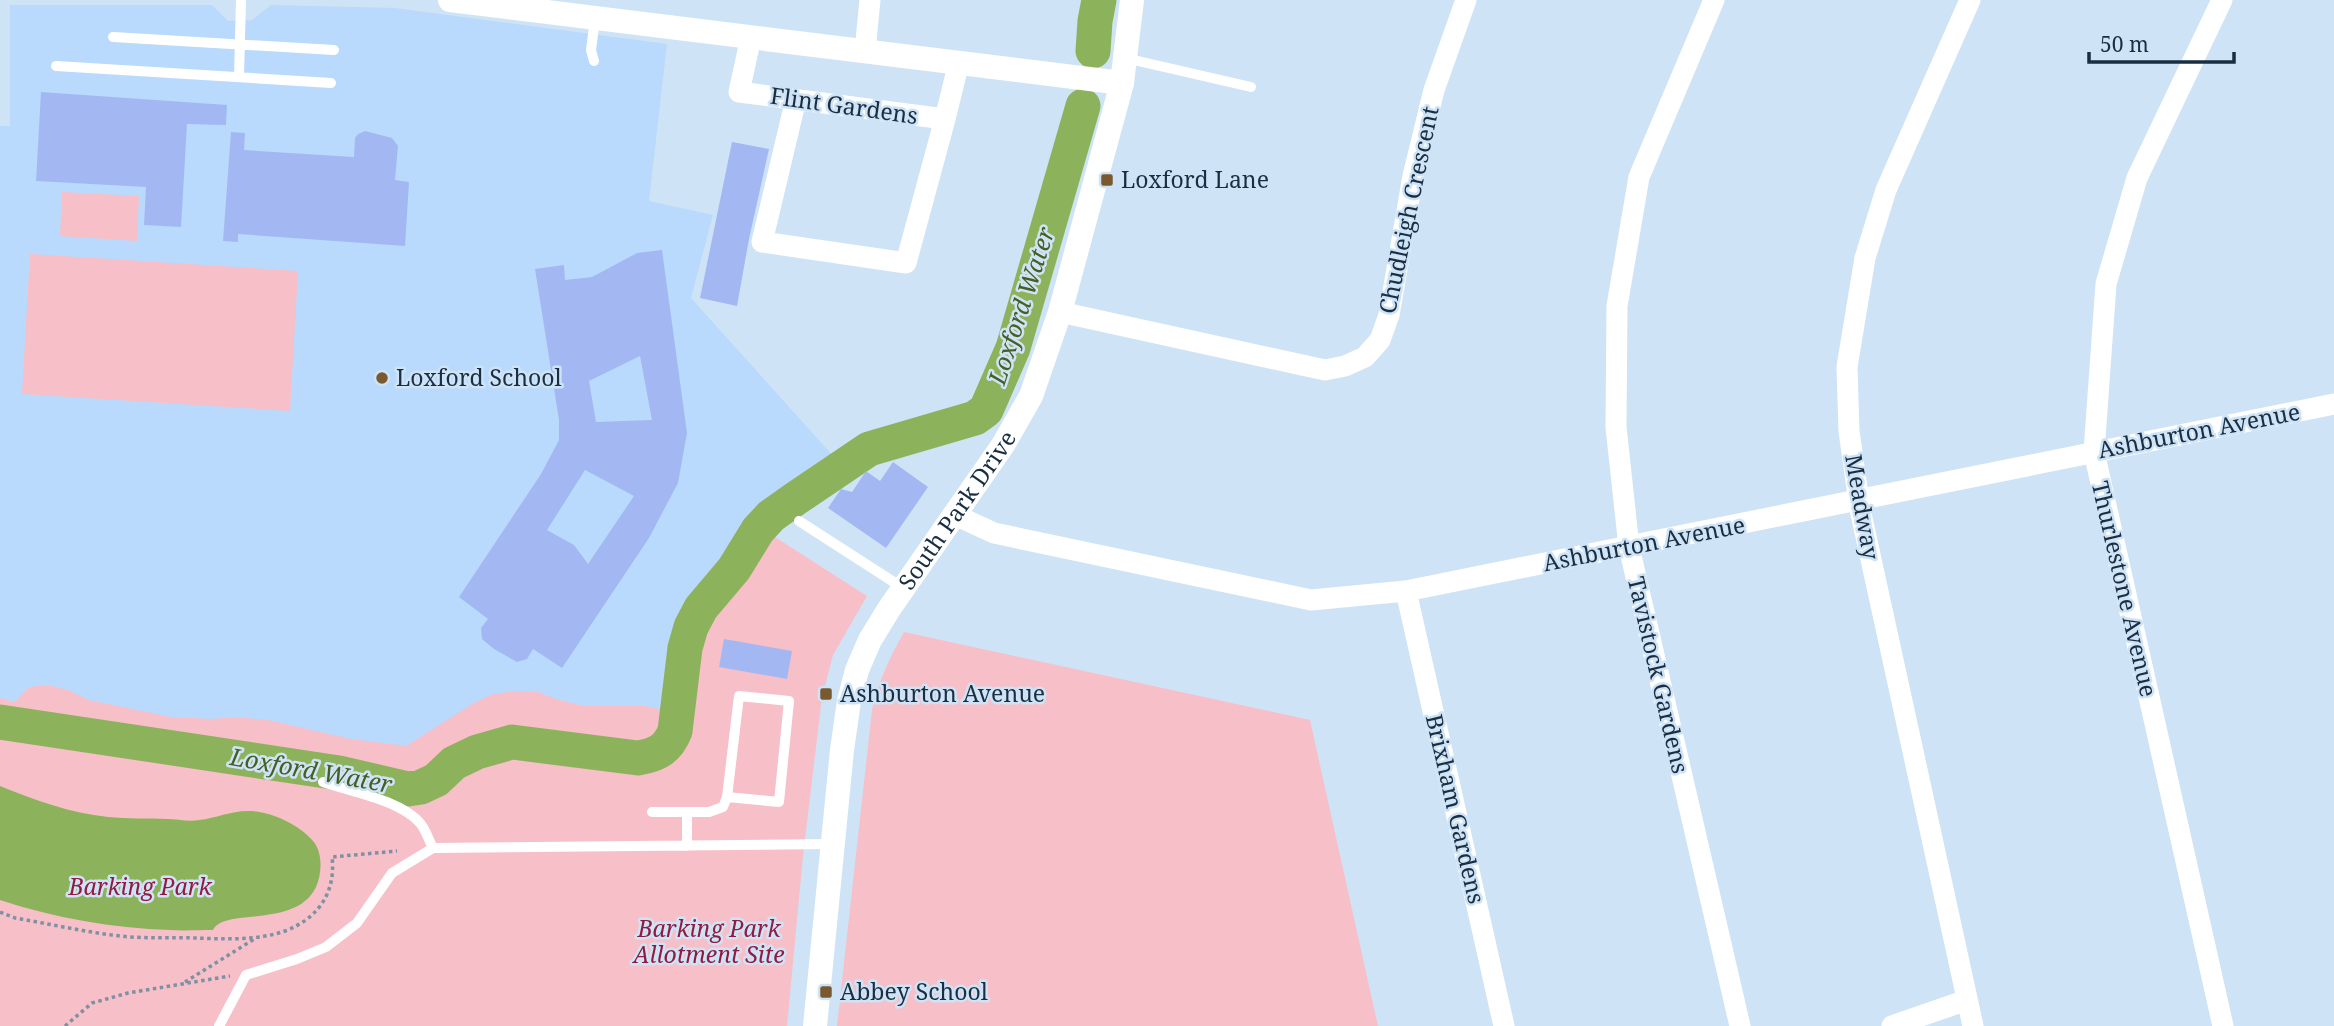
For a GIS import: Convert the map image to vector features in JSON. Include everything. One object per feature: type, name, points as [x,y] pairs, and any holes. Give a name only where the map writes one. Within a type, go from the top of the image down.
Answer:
[{"type":"street","points":[[450,0],[553,7],[595,19],[1122,83]]},
{"type":"street","points":[[865,51],[870,0]]},
{"type":"street","name":"South Park Drive","points":[[815,1026],[842,750],[849,701],[858,670],[870,640],[1003,444],[1031,396],[1060,312],[1122,83],[1132,0]]},
{"type":"street","name":"Chudleigh Crescent","points":[[1060,312],[1325,370],[1345,366],[1365,357],[1380,340],[1389,315],[1413,176],[1434,90],[1466,0]]},
{"type":"street","name":"Tavistock Gardens","points":[[1714,0],[1639,177],[1617,306],[1616,427],[1629,547],[1740,1026]]},
{"type":"street","name":"Meadway","points":[[1969,0],[1886,190],[1865,258],[1847,368],[1849,431],[1858,500],[1973,1026]]},
{"type":"street","name":"Thurlestone Avenue","points":[[2222,0],[2137,178],[2106,284],[2094,452],[2223,1026]]},
{"type":"street","name":"Flint Gardens","points":[[751,37],[739,92],[945,120],[959,62]]},
{"type":"street","points":[[796,99],[762,242],[906,263],[945,120]]},
{"type":"street","name":"Ashburton Avenue","points":[[955,515],[994,533],[1311,600],[1406,591],[2334,404]]},
{"type":"street","name":"Brixham Gardens","points":[[1406,591],[1504,1026]]},
{"type":"street","points":[[1892,1026],[1968,1000]]},
{"type":"lane","points":[[239,78],[241,0]]},
{"type":"lane","points":[[594,61],[591,50],[595,19]]},
{"type":"lane","points":[[113,37],[334,50]]},
{"type":"lane","points":[[1125,58],[1251,87]]},
{"type":"lane","points":[[56,66],[331,83]]},
{"type":"lane","points":[[799,521],[903,588]]},
{"type":"lane","points":[[652,812],[709,812],[723,807],[727,797],[739,696],[789,701],[779,802],[727,797]]},
{"type":"lane","points":[[323,782],[388,802],[405,811],[421,824],[433,848]]},
{"type":"lane","points":[[687,812],[687,846]]},
{"type":"lane","points":[[219,1026],[246,975],[326,947],[357,923],[393,873],[433,848],[832,844]]},
{"type":"path","points":[[0,912],[15,918],[121,936],[233,939],[260,936],[286,930],[317,911],[328,895],[333,873],[332,857],[433,848]]},
{"type":"path","points":[[184,983],[260,936]]},
{"type":"path","points":[[65,1026],[92,1003],[128,993],[246,975]]},
{"type":"shaded area","name":"Loxford School","points":[[10,5],[212,5],[228,21],[252,20],[271,5],[395,8],[667,44],[649,201],[713,215],[691,298],[835,458],[760,512],[729,559],[691,604],[681,621],[676,638],[663,735],[648,746],[635,747],[514,732],[500,733],[467,745],[425,774],[402,779],[359,767],[294,759],[0,709],[0,126],[10,126]]},
{"type":"shaded area","points":[[0,786],[66,809],[108,817],[191,821],[244,811],[268,814],[285,820],[313,841],[320,857],[318,882],[306,900],[293,908],[278,913],[231,919],[220,923],[213,930],[148,929],[105,924],[63,917],[0,900]]},
{"type":"green space","points":[[62,192],[139,196],[137,241],[60,236]]},
{"type":"green space","points":[[30,254],[298,271],[290,411],[22,394]]},
{"type":"green space","name":"Barking Park","points":[[764,530],[867,596],[833,655],[822,697],[787,1026],[0,1026],[0,726],[181,754],[270,771],[349,780],[404,794],[421,793],[438,786],[459,766],[509,747],[635,763],[649,760],[670,749],[677,738],[686,706],[692,650],[700,618],[739,571]]},
{"type":"green space","points":[[904,632],[1310,720],[1378,1026],[837,1026],[872,710],[885,670]]},
{"type":"green space","points":[[48,685],[68,690],[89,700],[171,717],[268,720],[351,739],[406,746],[474,703],[493,694],[515,691],[538,692],[584,706],[645,706],[668,711],[663,735],[648,746],[635,747],[506,733],[471,743],[455,751],[422,776],[405,779],[359,767],[51,721],[0,709],[0,698],[15,702],[29,687]]},
{"type":"building","points":[[41,92],[227,105],[226,125],[187,124],[181,227],[144,225],[146,187],[36,181]]},
{"type":"building","points":[[365,131],[392,138],[398,146],[395,180],[409,182],[405,246],[238,234],[238,242],[223,241],[231,132],[245,133],[244,150],[354,157],[355,138]]},
{"type":"building","points":[[732,142],[769,149],[737,306],[700,298]]},
{"type":"building","points":[[662,250],[687,433],[678,483],[649,538],[562,668],[533,649],[527,659],[517,662],[482,639],[481,628],[488,619],[459,597],[541,474],[559,440],[559,420],[535,269],[564,265],[565,280],[592,277],[637,253]],"holes":[[[640,356],[652,420],[596,422],[589,381]],[[585,470],[634,496],[588,564],[574,545],[547,530]]]},
{"type":"building","points":[[893,462],[928,487],[886,548],[828,508],[841,489],[852,492],[866,471],[880,481]]},
{"type":"building","points":[[724,639],[792,651],[787,679],[719,667]]},
{"type":"waterway","name":"Loxford Water","points":[[1093,51],[1099,0]]},
{"type":"waterway","name":"Loxford Water","points":[[0,722],[339,773],[408,789],[436,780],[454,763],[477,752],[512,742],[638,758],[656,753],[665,747],[675,731],[685,648],[691,627],[701,608],[734,569],[758,530],[771,516],[869,449],[975,418],[986,410],[1013,348],[1083,106]]},
{"type":"place","name":"Loxford Lane","points":[[1107,180]]},
{"type":"place","name":"Loxford School","points":[[382,378]]},
{"type":"place","name":"Ashburton Avenue","points":[[826,694]]},
{"type":"place","name":"Abbey School","points":[[826,992]]},
{"type":"park label","name":"Barking Park Allotment Site","points":[[709,942]]}]
